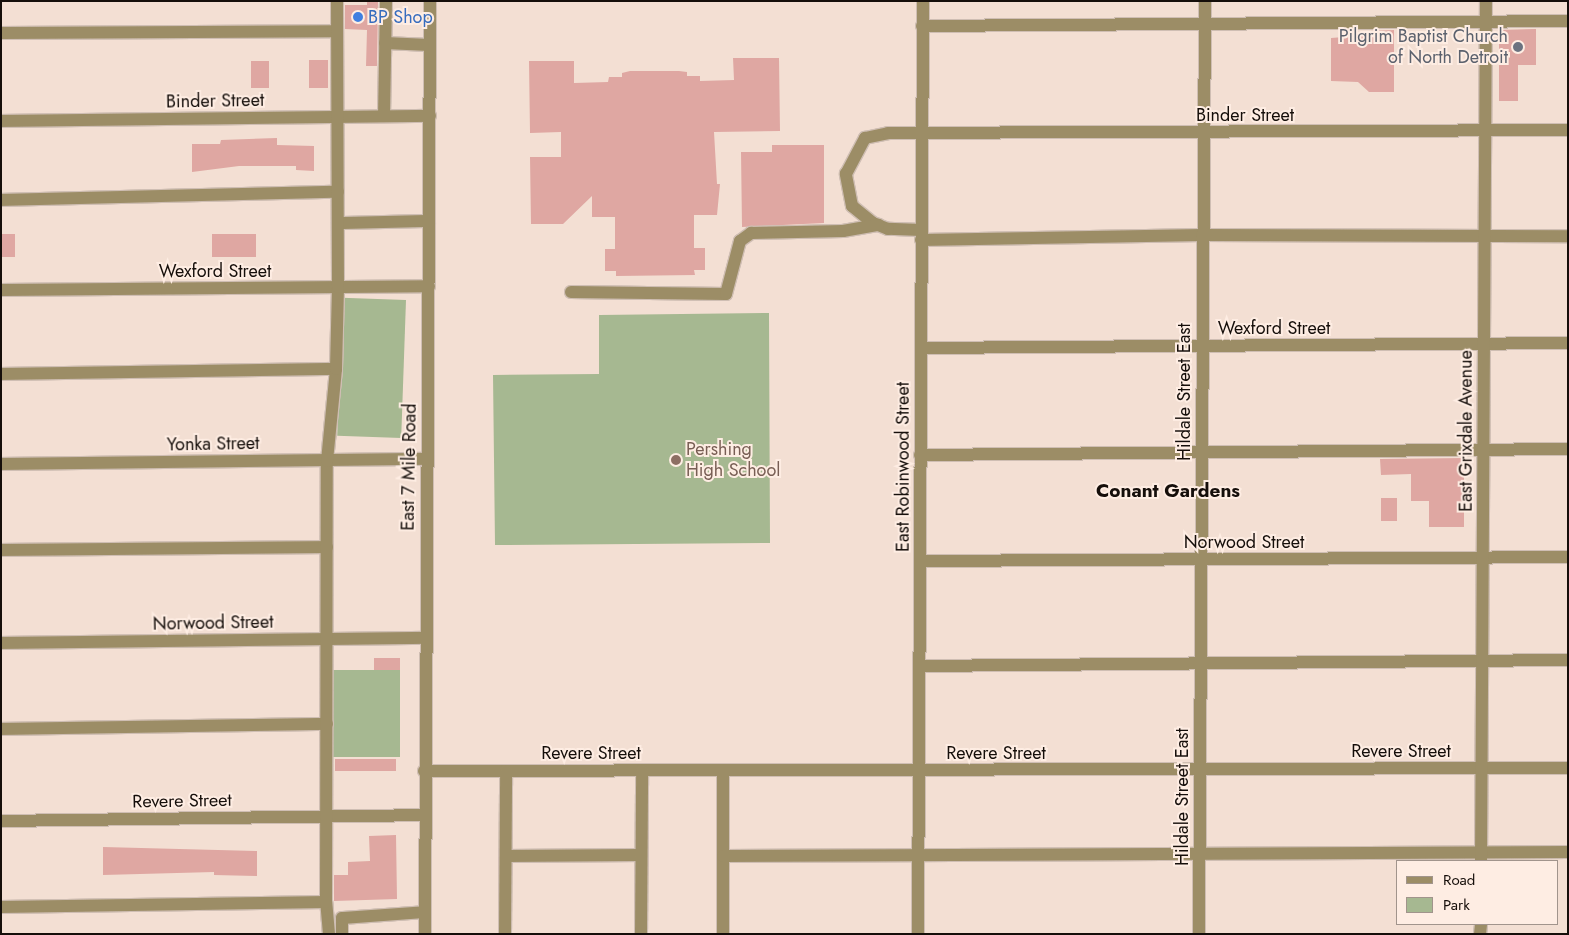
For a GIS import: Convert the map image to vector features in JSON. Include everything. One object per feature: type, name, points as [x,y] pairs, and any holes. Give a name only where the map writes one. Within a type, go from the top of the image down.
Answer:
[{"type":"street","points":[[328,934],[326,902],[327,461],[336,369],[338,288],[337,1]]},
{"type":"street","points":[[384,116],[386,1]]},
{"type":"street","name":"East 7 Mile Road","points":[[425,934],[424,771],[430,1]]},
{"type":"street","name":"East Robinwood Street","points":[[918,934],[923,1]]},
{"type":"street","name":"Hildale Street East","points":[[1199,934],[1205,1]]},
{"type":"street","name":"East Grixdale Avenue","points":[[1481,856],[1486,1]]},
{"type":"street","points":[[922,26],[1568,21]]},
{"type":"street","points":[[1,33],[336,30]]},
{"type":"street","points":[[385,44],[429,45]]},
{"type":"street","name":"Binder Street","points":[[1,121],[430,116]]},
{"type":"street","name":"Binder Street","points":[[878,225],[852,206],[846,174],[865,138],[888,133],[1568,130]]},
{"type":"street","points":[[1,200],[338,192]]},
{"type":"street","points":[[339,223],[429,221]]},
{"type":"street","points":[[571,292],[726,294],[740,240],[751,233],[844,231],[878,225],[888,229],[921,235],[1568,236]]},
{"type":"street","name":"Wexford Street","points":[[1,290],[429,286]]},
{"type":"street","name":"Wexford Street","points":[[921,348],[1568,343]]},
{"type":"street","points":[[1,374],[336,369]]},
{"type":"street","points":[[920,455],[1568,449]]},
{"type":"street","name":"Yonka Street","points":[[1,464],[426,460]]},
{"type":"street","points":[[1,550],[327,547]]},
{"type":"street","name":"Norwood Street","points":[[920,561],[1568,557]]},
{"type":"street","name":"Norwood Street","points":[[1,643],[426,638]]},
{"type":"street","points":[[919,666],[1482,659],[1568,660]]},
{"type":"street","points":[[1,729],[327,724]]},
{"type":"street","name":"Revere Street","points":[[424,771],[1568,768]]},
{"type":"street","points":[[505,934],[506,771]]},
{"type":"street","points":[[641,934],[642,771]]},
{"type":"street","points":[[723,771],[723,934]]},
{"type":"street","name":"Revere Street","points":[[1,821],[424,815]]},
{"type":"street","points":[[723,856],[1199,853],[1481,856],[1568,852]]},
{"type":"street","points":[[506,856],[641,855]]},
{"type":"street","points":[[1,907],[326,902]]},
{"type":"street","points":[[342,934],[342,918],[425,912]]},
{"type":"green space","points":[[342,298],[406,300],[401,438],[337,436]]},
{"type":"green space","points":[[769,313],[770,543],[495,545],[493,375],[599,374],[599,315]]},
{"type":"green space","points":[[332,670],[400,670],[400,757],[332,757]]},
{"type":"building","points":[[367,1],[378,1],[377,66],[366,66],[367,30],[345,29],[345,5],[367,5]]},
{"type":"building","name":"Pilgrim Baptist Church of North Detroit","points":[[1536,29],[1536,65],[1518,65],[1518,101],[1499,101],[1499,30]]},
{"type":"building","points":[[1394,30],[1394,92],[1369,92],[1358,82],[1331,81],[1331,38],[1370,35],[1370,31]]},
{"type":"building","points":[[733,58],[779,58],[780,131],[714,132],[717,184],[720,184],[717,215],[694,215],[694,248],[705,248],[705,270],[694,270],[695,275],[616,276],[616,271],[605,271],[605,249],[615,249],[615,217],[592,217],[592,196],[563,224],[531,224],[530,157],[561,157],[561,132],[530,133],[529,61],[574,61],[574,83],[608,82],[609,77],[622,77],[622,73],[630,71],[679,71],[687,72],[687,76],[700,76],[700,81],[734,80]]},
{"type":"building","points":[[309,60],[328,60],[328,88],[309,88]]},
{"type":"building","points":[[251,61],[269,61],[269,88],[251,88]]},
{"type":"building","points":[[277,138],[277,145],[314,146],[314,171],[296,170],[296,166],[239,166],[192,172],[192,144],[220,144],[221,140]]},
{"type":"building","points":[[772,145],[824,145],[824,223],[742,227],[741,152],[772,152]]},
{"type":"building","points":[[1,234],[15,234],[15,257],[1,257]]},
{"type":"building","points":[[212,234],[256,234],[256,257],[212,257]]},
{"type":"building","points":[[1464,458],[1464,527],[1429,527],[1429,501],[1411,501],[1411,474],[1381,475],[1380,459]]},
{"type":"building","points":[[1381,498],[1397,498],[1397,521],[1381,521]]},
{"type":"building","points":[[374,658],[400,658],[400,670],[374,670]]},
{"type":"building","points":[[335,759],[396,759],[396,771],[335,771]]},
{"type":"building","points":[[396,835],[397,899],[334,901],[334,875],[348,875],[348,862],[370,861],[369,836]]},
{"type":"building","points":[[103,847],[257,851],[257,876],[214,875],[214,872],[103,875]]},
{"type":"place","name":"BP Shop","points":[[358,17]]},
{"type":"place","name":"Pilgrim Baptist Church of North Detroit","points":[[1518,47]]},
{"type":"place","name":"Pershing High School","points":[[676,460]]},
{"type":"district","name":"Conant Gardens","points":[[1168,491]]}]
